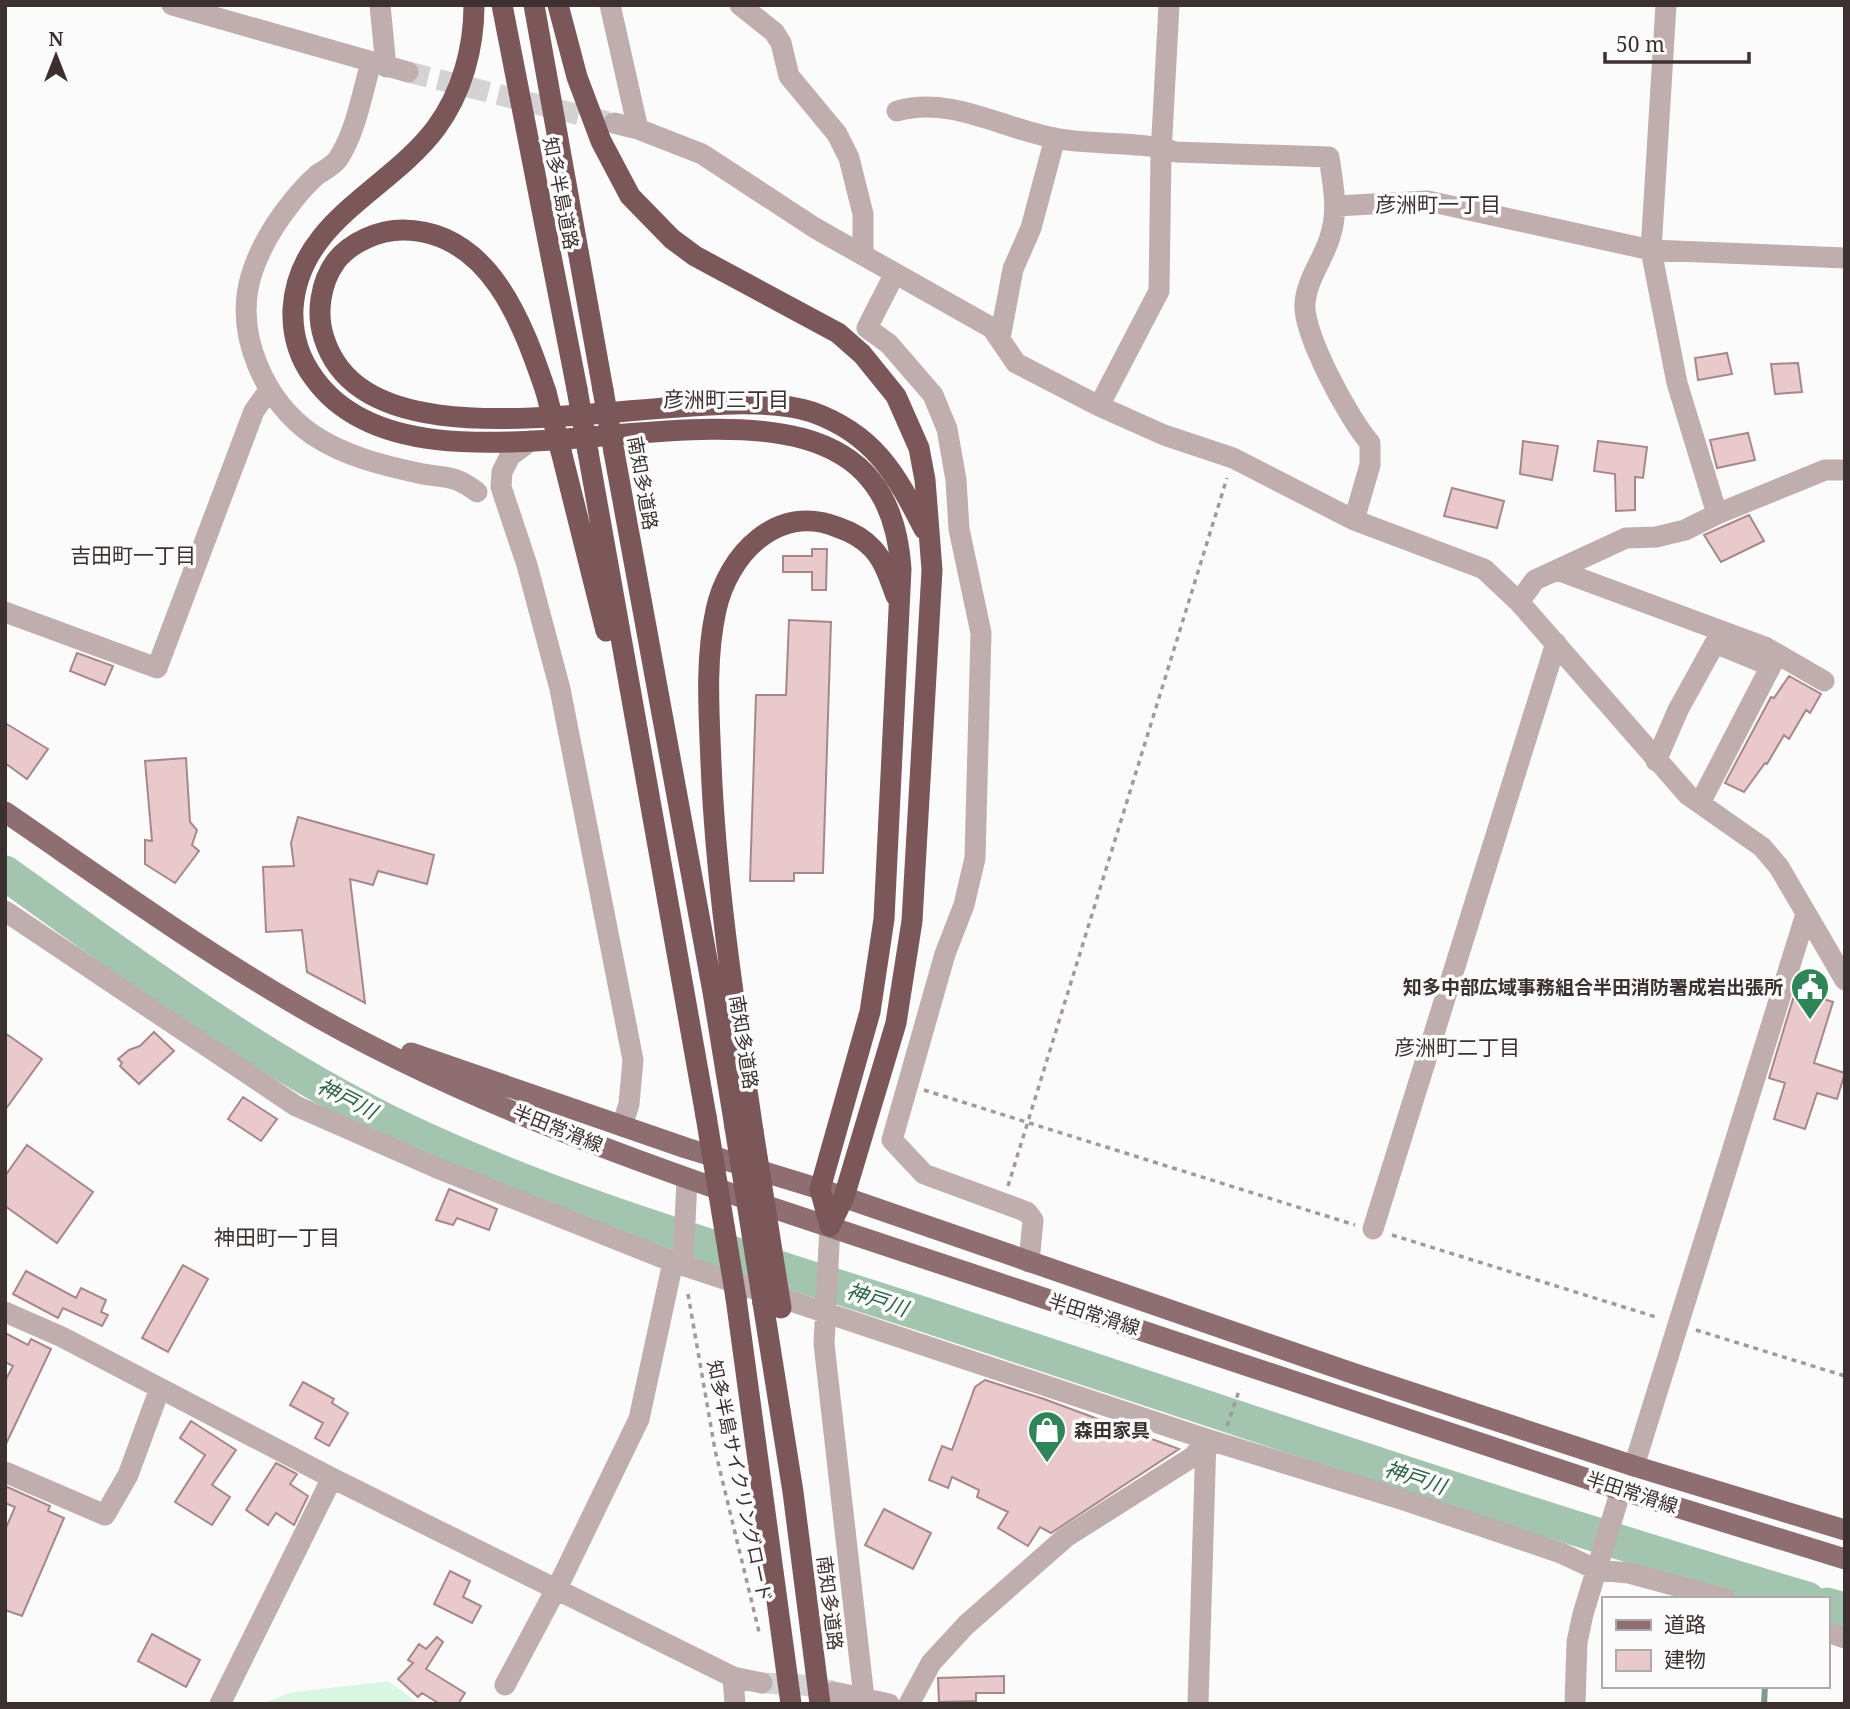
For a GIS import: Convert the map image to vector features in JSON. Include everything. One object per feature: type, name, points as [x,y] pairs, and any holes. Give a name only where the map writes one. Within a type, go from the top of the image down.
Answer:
[{"type":"highway","points":[[474,5],[463,77],[438,127],[418,150],[325,232],[301,270],[294,292],[295,339],[313,378],[327,395],[346,411],[370,424],[410,436],[451,442],[530,441],[703,429],[787,434],[813,441],[837,452],[856,467],[888,508],[899,539],[900,608],[895,753],[879,966],[859,1055],[820,1189],[830,1226]]},
{"type":"highway","name":"知多半島道路","points":[[502,5],[577,389],[630,686]]},
{"type":"highway","name":"知多半島道路","points":[[534,5],[603,390]]},
{"type":"highway","points":[[558,5],[577,77],[596,128],[615,173],[630,197],[671,239],[695,256],[838,333],[862,354],[896,396],[919,448],[925,480],[932,570],[924,754],[906,971],[893,1036],[844,1198],[830,1226]]},
{"type":"highway","points":[[790,1704],[736,1298],[630,686],[615,670],[588,547],[561,451],[547,392],[513,304],[474,258],[448,241],[417,230],[392,230],[372,235],[336,261],[320,301],[319,323],[326,346],[340,367],[378,399],[404,409],[459,418],[720,405],[809,411],[836,422],[865,439],[887,462],[928,537]]},
{"type":"highway","name":"南知多道路","points":[[603,390],[713,992],[744,1129],[772,1305],[771,1345],[827,1698]]},
{"type":"highway","points":[[744,1129],[715,842],[709,695],[716,608],[729,574],[745,550],[766,531],[792,521],[822,520],[849,531],[872,548],[888,573],[900,608]]},
{"type":"main road","name":"半田常滑線","points":[[5,812],[205,947],[295,1004],[440,1081],[687,1179],[1621,1490],[1845,1559]]},
{"type":"main road","name":"半田常滑線","points":[[355,1035],[622,1126],[820,1189],[1634,1465],[1845,1530]]},
{"type":"street","points":[[172,5],[408,72]]},
{"type":"street","points":[[380,5],[379,65],[348,138],[337,161],[292,201],[269,234],[251,277],[247,315],[252,348],[269,390],[313,435],[359,459],[425,474],[458,478],[477,492]]},
{"type":"street","points":[[610,5],[638,129]]},
{"type":"street","points":[[740,5],[774,32],[780,43],[789,76],[837,134],[857,182],[863,214],[863,255]]},
{"type":"street","points":[[1098,406],[1159,291],[1169,5]]},
{"type":"street","points":[[1666,5],[1651,250],[1677,383],[1717,514]]},
{"type":"street","points":[[897,111],[930,106],[957,109],[1055,138],[1162,148],[1176,152],[1329,157],[1336,206],[1330,238],[1308,284],[1306,322],[1353,423],[1370,443],[1370,465],[1354,520]]},
{"type":"street","points":[[614,123],[638,129],[702,154],[815,228],[992,328],[1016,363],[1098,406],[1164,435],[1233,458],[1354,520],[1484,569],[1519,601],[1688,795],[1762,847],[1779,867],[1845,980]]},
{"type":"street","points":[[1000,338],[1013,270],[1031,228],[1055,138]]},
{"type":"street","points":[[1336,206],[1428,201],[1651,250],[1845,258]]},
{"type":"street","points":[[895,273],[867,328],[889,344],[933,395],[947,429],[956,480],[959,528],[981,633],[975,858],[971,882],[945,954],[892,1140],[924,1174],[1027,1212],[1032,1220],[1029,1262]]},
{"type":"street","points":[[5,611],[157,667],[254,411],[269,390]]},
{"type":"street","points":[[530,441],[510,456],[502,472],[501,487],[527,565],[560,689],[627,1033],[632,1077],[622,1126]]},
{"type":"street","points":[[1519,601],[1535,580],[1626,538],[1656,537],[1685,530],[1717,514],[1825,470],[1845,470]]},
{"type":"street","points":[[1557,570],[1765,647],[1824,681]]},
{"type":"street","points":[[1373,1229],[1556,643]]},
{"type":"street","points":[[1656,761],[1678,710],[1715,643],[1771,666],[1700,803]]},
{"type":"street","points":[[5,911],[296,1106],[437,1168],[680,1260],[827,1312],[1561,1553],[1718,1597]]},
{"type":"street","points":[[1634,1465],[1806,914]]},
{"type":"street","points":[[505,1685],[639,1419],[680,1260],[688,1202],[687,1179]]},
{"type":"street","points":[[830,1226],[826,1358],[864,1698]]},
{"type":"street","points":[[5,1312],[62,1337],[332,1478],[733,1676],[762,1683]]},
{"type":"street","points":[[5,1472],[105,1515],[128,1475],[160,1388]]},
{"type":"street","points":[[909,1704],[932,1663],[966,1625],[1066,1537],[1214,1441]]},
{"type":"street","points":[[1198,1704],[1214,1441]]},
{"type":"street","points":[[220,1704],[332,1478]]},
{"type":"street","points":[[1575,1704],[1577,1642],[1621,1490]]},
{"type":"street","points":[[733,1676],[736,1704]]},
{"type":"street","points":[[827,1698],[864,1698],[889,1704]]},
{"type":"path","points":[[1003,1202],[1233,458]]},
{"type":"path","name":"知多半島サイクリングロード","points":[[680,1260],[715,1450],[761,1639]]},
{"type":"path","points":[[1214,1441],[1240,1388]]},
{"type":"green space","points":[[388,1681],[419,1704],[261,1704],[289,1693]]},
{"type":"building","points":[[1727,353],[1732,374],[1698,380],[1695,358]]},
{"type":"building","points":[[1798,363],[1802,392],[1775,394],[1771,364]]},
{"type":"building","points":[[1748,433],[1755,460],[1717,468],[1710,440]]},
{"type":"building","points":[[1523,441],[1558,446],[1552,480],[1520,474]]},
{"type":"building","points":[[1598,441],[1647,447],[1643,478],[1635,477],[1635,510],[1616,511],[1615,474],[1594,471]]},
{"type":"building","points":[[1452,488],[1504,501],[1497,528],[1444,516]]},
{"type":"building","points":[[1749,515],[1764,541],[1721,562],[1704,535]]},
{"type":"building","points":[[812,549],[827,549],[826,590],[812,590],[812,572],[783,572],[783,556],[812,556]]},
{"type":"building","points":[[789,620],[831,622],[823,873],[794,873],[794,881],[750,881],[756,695],[786,695]]},
{"type":"building","points":[[77,653],[113,666],[105,685],[70,671]]},
{"type":"building","points":[[1789,676],[1821,694],[1810,713],[1806,710],[1789,739],[1784,735],[1767,764],[1765,763],[1744,792],[1725,783],[1771,697],[1774,698]]},
{"type":"building","points":[[5,723],[48,749],[27,779],[5,763]]},
{"type":"building","points":[[186,758],[190,822],[197,830],[192,845],[199,851],[175,883],[145,864],[145,840],[152,841],[145,761]]},
{"type":"building","points":[[298,817],[434,855],[427,884],[378,871],[373,885],[350,879],[365,1003],[307,972],[302,930],[266,932],[263,867],[294,866],[291,843]]},
{"type":"building","points":[[1800,976],[1822,983],[1817,997],[1833,1002],[1814,1063],[1845,1073],[1837,1099],[1817,1093],[1805,1129],[1774,1119],[1785,1083],[1769,1078]]},
{"type":"building","points":[[154,1032],[174,1051],[139,1084],[120,1066],[122,1063],[118,1059],[129,1050],[140,1046]]},
{"type":"building","points":[[5,1033],[42,1059],[5,1110]]},
{"type":"building","points":[[243,1097],[277,1119],[261,1141],[228,1119]]},
{"type":"building","points":[[27,1145],[93,1192],[57,1243],[5,1206],[5,1176]]},
{"type":"building","points":[[449,1189],[497,1209],[489,1230],[457,1218],[453,1225],[436,1220]]},
{"type":"building","points":[[183,1265],[208,1279],[168,1352],[142,1338]]},
{"type":"building","points":[[26,1271],[76,1298],[81,1288],[106,1300],[101,1312],[108,1315],[102,1326],[63,1308],[58,1318],[13,1294]]},
{"type":"building","points":[[5,1333],[28,1345],[31,1339],[51,1349],[5,1446],[5,1381],[13,1366],[5,1362]]},
{"type":"building","name":"森田家具","points":[[985,1380],[1179,1449],[1051,1533],[1040,1527],[1028,1546],[998,1528],[1008,1512],[977,1497],[979,1490],[952,1477],[948,1488],[929,1480],[942,1446],[952,1450],[975,1387]]},
{"type":"building","points":[[303,1382],[334,1399],[332,1403],[348,1413],[329,1446],[315,1438],[323,1423],[290,1405]]},
{"type":"building","points":[[191,1421],[236,1450],[212,1485],[230,1497],[212,1525],[175,1502],[205,1455],[180,1438]]},
{"type":"building","points":[[276,1463],[297,1474],[290,1484],[308,1496],[294,1525],[276,1513],[268,1525],[246,1510]]},
{"type":"building","points":[[5,1486],[50,1506],[48,1511],[64,1518],[22,1616],[5,1610],[5,1530],[15,1507],[5,1503]]},
{"type":"building","points":[[884,1509],[931,1533],[913,1569],[865,1545]]},
{"type":"building","points":[[450,1571],[470,1581],[463,1597],[481,1606],[472,1623],[434,1604]]},
{"type":"building","points":[[152,1634],[200,1660],[186,1687],[138,1661]]},
{"type":"building","points":[[437,1637],[443,1642],[426,1669],[465,1693],[458,1704],[440,1704],[422,1693],[418,1697],[398,1679],[413,1663],[408,1660],[419,1644],[426,1649]]},
{"type":"building","points":[[1004,1676],[1004,1693],[976,1693],[976,1701],[939,1702],[938,1678]]},
{"type":"waterway","name":"神戸川","points":[[5,873],[210,1018],[316,1084],[371,1114],[492,1169],[689,1240],[890,1303],[1487,1500],[1800,1597]]},
{"type":"waterway","name":"神戸川","points":[[1829,1606],[1845,1610]]},
{"type":"waterway","points":[[1764,1704],[1765,1688]]},
{"type":"tunnel","points":[[408,72],[608,122]]},
{"type":"tunnel","points":[[762,1683],[804,1685],[832,1691]]},
{"type":"place","name":"知多中部広域事務組合半田消防署成岩出張所","points":[[1810,1021]]},
{"type":"place","name":"森田家具","points":[[1047,1464]]},
{"type":"district","name":"彦洲町一丁目","points":[[1438,205]]},
{"type":"district","name":"彦洲町三丁目","points":[[726,400]]},
{"type":"district","name":"吉田町一丁目","points":[[133,556]]},
{"type":"district","name":"彦洲町二丁目","points":[[1457,1048]]},
{"type":"district","name":"神田町一丁目","points":[[277,1238]]}]
